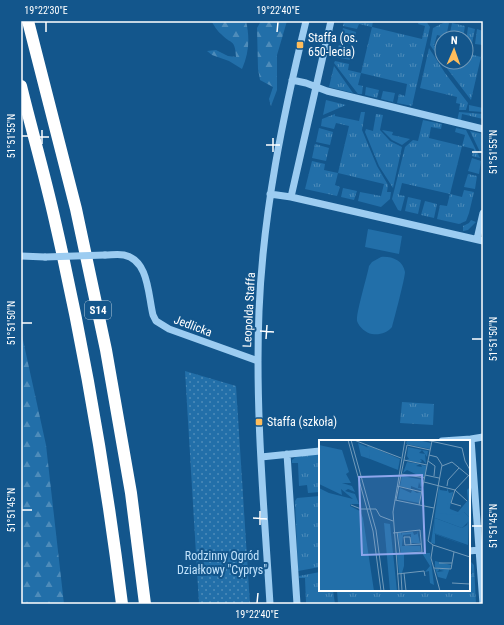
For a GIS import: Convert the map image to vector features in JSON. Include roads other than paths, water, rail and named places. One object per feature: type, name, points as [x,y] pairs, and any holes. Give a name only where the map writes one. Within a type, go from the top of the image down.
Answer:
[{"type":"highway","name":"S14","points":[[28,21],[76,210],[106,350],[131,493],[146,604]]},
{"type":"highway","name":"S14","points":[[21,86],[55,221],[77,322],[99,437],[122,604]]},
{"type":"street","name":"Leopolda Staffa","points":[[270,604],[259,422],[258,361],[261,281],[270,194],[292,80],[306,21]]},
{"type":"street","points":[[291,197],[331,21]]},
{"type":"street","points":[[292,80],[306,83],[316,88],[483,129]]},
{"type":"street","points":[[270,194],[291,197],[480,240],[483,213]]},
{"type":"street","name":"Jedlicka","points":[[21,256],[45,257],[124,255],[136,260],[144,272],[153,315],[156,321],[169,330],[258,361]]},
{"type":"street","points":[[456,440],[483,438]]},
{"type":"street","points":[[471,439],[482,604]]},
{"type":"street","points":[[261,457],[319,451]]},
{"type":"street","points":[[287,454],[297,604]]},
{"type":"street","points":[[470,551],[479,550]]},
{"type":"place","name":"Staffa (os. 650-lecia)","points":[[300,45]]},
{"type":"place","name":"Staffa (szkoła)","points":[[259,422]]},
{"type":"park label","name":"Rodzinny Ogród Działkowy \"Cyprys\"","points":[[222,563]]}]
